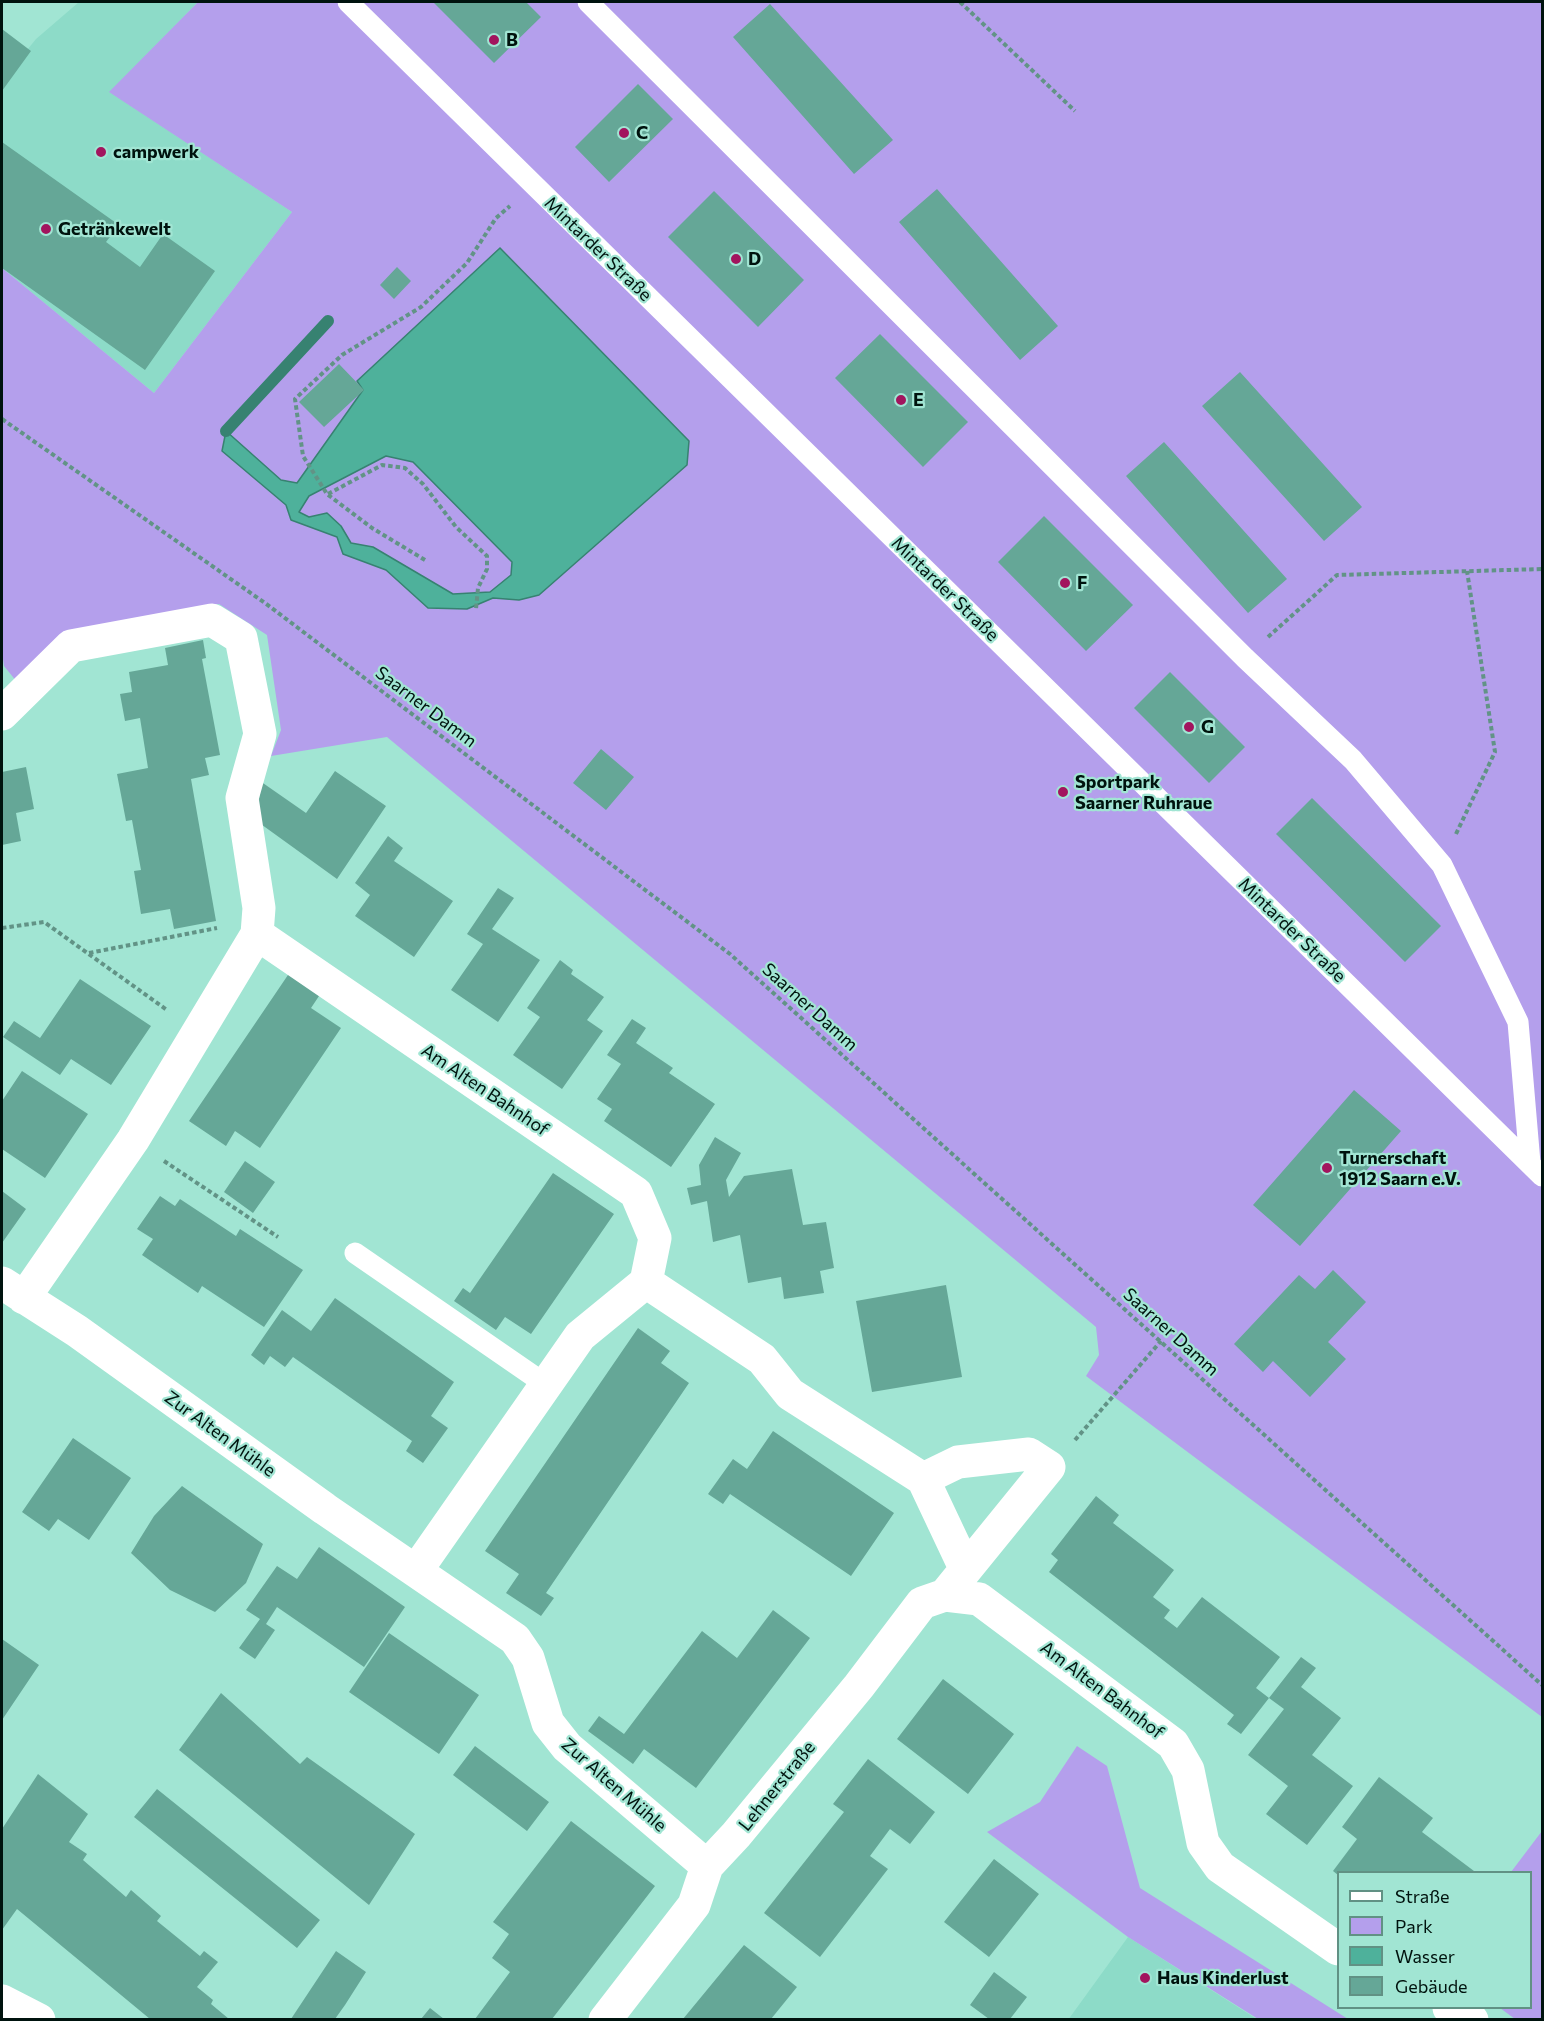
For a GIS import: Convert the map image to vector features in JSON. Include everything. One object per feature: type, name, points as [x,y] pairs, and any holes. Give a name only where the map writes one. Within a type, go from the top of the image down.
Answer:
[{"type":"street","points":[[2,714],[71,646],[213,620],[241,638],[260,734],[242,798],[259,908],[257,934],[196,1031]]},
{"type":"street","name":"Am Alten Bahnhof","points":[[257,934],[636,1193],[655,1238],[646,1282]]},
{"type":"street","name":"Zur Alten Mühle","points":[[196,1031],[133,1140],[13,1291],[77,1332],[514,1639],[528,1658],[548,1723],[567,1747],[707,1866]]},
{"type":"street","points":[[416,1571],[580,1336],[646,1282],[762,1359],[790,1394],[923,1479],[965,1568],[1049,1467],[1029,1454],[958,1462],[923,1479]]},
{"type":"street","name":"Lehnerstraße","points":[[606,2019],[694,1905],[707,1866],[736,1835],[859,1686],[922,1604],[945,1595],[965,1568]]},
{"type":"street","name":"Am Alten Bahnhof","points":[[945,1595],[980,1599],[1173,1744],[1188,1770],[1203,1843],[1220,1867],[1337,1948]]},
{"type":"street","points":[[2,2001],[39,2019]]},
{"type":"street","points":[[1453,2009],[1472,2019]]},
{"type":"lane","name":"Mintarder Straße","points":[[348,2],[1536,1170]]},
{"type":"lane","points":[[588,2],[1245,658],[1353,760],[1442,865],[1518,1022],[1536,1170]]},
{"type":"lane","points":[[355,1253],[545,1384]]},
{"type":"path","points":[[960,2],[1075,111]]},
{"type":"path","points":[[425,560],[372,528],[327,494],[303,456],[295,399],[342,355],[421,307],[467,263],[496,218]]},
{"type":"path","name":"Saarner Damm","points":[[2,419],[265,603],[730,954],[1542,1684]]},
{"type":"path","points":[[327,494],[382,465],[405,468],[423,484],[456,527],[487,556],[487,569],[478,588],[476,609]]},
{"type":"path","points":[[1245,658],[1337,574],[1542,569]]},
{"type":"path","points":[[1442,865],[1495,752],[1467,571]]},
{"type":"path","points":[[2,928],[44,922],[196,1031]]},
{"type":"path","points":[[88,953],[225,927],[257,934]]},
{"type":"path","points":[[133,1140],[278,1237]]},
{"type":"path","points":[[1049,1467],[1161,1341]]},
{"type":"shaded area","name":"campwerk","points":[[79,2],[198,2],[110,92],[292,212],[154,393],[2,268],[2,81],[36,39]]},
{"type":"shaded area","name":"Haus Kinderlust","points":[[1128,1937],[1255,2018],[1068,2020]]},
{"type":"green space","name":"Sportpark Saarner Ruhraue","points":[[198,2],[1542,2],[1542,1717],[1086,1376],[1099,1355],[1096,1327],[387,737],[271,756],[281,730],[267,635],[219,604],[65,631],[17,682],[4,666],[2,652],[2,268],[154,393],[292,212],[109,92]]},
{"type":"green space","points":[[1077,1746],[1107,1766],[1140,1888],[1348,2019],[1258,2019],[1128,1937],[987,1832],[1040,1802]]},
{"type":"green space","points":[[1542,1831],[1542,2019],[1515,2019],[1501,2009],[1532,2009],[1532,1871],[1512,1871]]},
{"type":"water","points":[[500,248],[689,441],[687,465],[539,595],[519,600],[493,598],[467,609],[428,608],[386,570],[343,554],[337,537],[291,520],[286,505],[222,451],[226,431],[281,480],[297,483],[363,390],[357,381]],"holes":[[[386,456],[413,462],[512,562],[511,575],[490,592],[453,594],[373,547],[351,543],[341,526],[327,513],[309,517],[299,512],[309,496]]]},
{"type":"building","name":"B","points":[[433,2],[526,2],[541,17],[494,63]]},
{"type":"building","points":[[770,4],[893,140],[854,174],[733,37]]},
{"type":"building","points":[[2,29],[31,51],[2,91]]},
{"type":"building","name":"C","points":[[638,84],[673,119],[609,182],[575,147]]},
{"type":"building","points":[[2,142],[119,225],[106,242],[140,267],[163,234],[215,271],[145,370],[2,268]]},
{"type":"building","points":[[937,189],[1058,326],[1020,360],[899,222]]},
{"type":"building","name":"D","points":[[714,191],[804,280],[758,327],[668,237]]},
{"type":"building","points":[[397,267],[411,281],[394,299],[380,285]]},
{"type":"building","name":"E","points":[[880,334],[968,422],[923,467],[835,378]]},
{"type":"building","points":[[339,364],[364,390],[324,427],[299,402]]},
{"type":"building","points":[[1240,372],[1362,507],[1324,541],[1202,406]]},
{"type":"building","points":[[1164,442],[1287,579],[1248,613],[1126,476]]},
{"type":"building","name":"F","points":[[1044,516],[1133,605],[1086,651],[998,562]]},
{"type":"building","points":[[203,640],[206,658],[202,659],[220,755],[205,758],[209,775],[191,779],[216,921],[174,929],[170,909],[141,914],[134,871],[141,870],[132,820],[126,821],[117,774],[148,768],[140,718],[125,721],[120,694],[132,692],[129,672],[168,665],[165,648]]},
{"type":"building","name":"G","points":[[1170,672],[1245,747],[1209,783],[1134,708]]},
{"type":"building","points":[[601,749],[634,777],[606,810],[573,783]]},
{"type":"building","points":[[26,767],[34,809],[16,813],[21,841],[2,845],[2,772]]},
{"type":"building","points":[[335,771],[386,806],[337,879],[258,822],[260,781],[306,813]]},
{"type":"building","points":[[1312,798],[1441,926],[1405,962],[1276,834]]},
{"type":"building","points":[[388,836],[403,848],[394,861],[453,901],[414,957],[355,916],[370,895],[355,883]]},
{"type":"building","points":[[498,888],[514,898],[492,929],[540,960],[498,1022],[451,990],[483,944],[467,934]]},
{"type":"building","points":[[560,960],[573,970],[571,974],[604,997],[587,1020],[603,1031],[562,1089],[513,1055],[540,1017],[527,1008]]},
{"type":"building","points":[[290,972],[321,993],[311,1008],[341,1028],[260,1148],[235,1131],[226,1146],[189,1121]]},
{"type":"building","points":[[80,979],[151,1026],[111,1085],[71,1059],[60,1075],[3,1037],[14,1021],[40,1038]]},
{"type":"building","points":[[632,1019],[646,1028],[636,1043],[673,1068],[669,1073],[715,1104],[671,1167],[604,1121],[612,1109],[597,1099],[621,1064],[607,1055]]},
{"type":"building","points":[[22,1071],[88,1114],[45,1178],[2,1149],[2,1101]]},
{"type":"building","name":"Turnerschaft 1912 Saarn e.V.","points":[[1354,1090],[1401,1131],[1300,1246],[1253,1205]]},
{"type":"building","points":[[715,1137],[741,1153],[726,1180],[729,1197],[744,1176],[792,1169],[803,1225],[826,1222],[834,1268],[820,1271],[824,1293],[784,1299],[781,1277],[748,1283],[740,1235],[713,1242],[707,1201],[691,1205],[687,1188],[701,1185],[699,1165]]},
{"type":"building","points":[[245,1161],[275,1182],[253,1213],[224,1192]]},
{"type":"building","points":[[553,1173],[614,1214],[531,1334],[505,1317],[496,1330],[454,1301],[463,1288],[470,1293]]},
{"type":"building","points":[[2,1191],[26,1209],[2,1243]]},
{"type":"building","points":[[160,1196],[175,1206],[180,1199],[236,1236],[240,1229],[303,1270],[264,1327],[202,1286],[198,1293],[142,1255],[153,1239],[137,1229]]},
{"type":"building","points":[[1333,1270],[1366,1302],[1328,1342],[1346,1359],[1310,1397],[1273,1361],[1263,1372],[1234,1344],[1299,1275],[1315,1289]]},
{"type":"building","points":[[946,1285],[962,1377],[872,1392],[856,1301]]},
{"type":"building","points":[[335,1298],[454,1382],[431,1416],[448,1428],[423,1463],[406,1451],[412,1441],[293,1357],[285,1367],[270,1356],[264,1365],[251,1355],[282,1310],[311,1331]]},
{"type":"building","points":[[638,1328],[670,1351],[661,1363],[689,1383],[546,1593],[554,1598],[541,1616],[506,1593],[519,1574],[485,1551]]},
{"type":"building","points":[[773,1431],[894,1513],[851,1576],[730,1494],[723,1504],[708,1494],[733,1459],[747,1469]]},
{"type":"building","points":[[73,1438],[131,1478],[89,1540],[58,1519],[49,1531],[22,1512]]},
{"type":"building","points":[[182,1486],[263,1544],[246,1583],[215,1612],[170,1590],[131,1553],[154,1516]]},
{"type":"building","points":[[1096,1496],[1119,1515],[1113,1523],[1174,1570],[1153,1597],[1170,1610],[1164,1618],[1177,1628],[1202,1597],[1280,1657],[1256,1688],[1269,1698],[1241,1734],[1227,1724],[1234,1715],[1049,1572],[1058,1560],[1051,1554]]},
{"type":"building","points":[[319,1547],[405,1607],[364,1667],[277,1607],[266,1624],[275,1630],[255,1659],[239,1648],[260,1619],[246,1610],[277,1566],[297,1579]]},
{"type":"building","points":[[773,1610],[810,1638],[696,1788],[644,1749],[633,1764],[588,1731],[599,1716],[624,1734],[702,1631],[737,1658]]},
{"type":"building","points":[[389,1633],[479,1695],[439,1754],[349,1692]]},
{"type":"building","points":[[2,1639],[39,1665],[2,1720]]},
{"type":"building","points":[[1301,1657],[1316,1668],[1301,1687],[1341,1718],[1312,1755],[1353,1786],[1307,1845],[1266,1814],[1288,1786],[1248,1755],[1284,1709],[1269,1698]]},
{"type":"building","points":[[943,1679],[1014,1734],[968,1794],[897,1739]]},
{"type":"building","points":[[221,1693],[300,1764],[307,1757],[415,1834],[369,1905],[179,1750]]},
{"type":"building","points":[[475,1746],[549,1802],[527,1831],[453,1775]]},
{"type":"building","points":[[868,1759],[935,1812],[910,1844],[890,1829],[870,1856],[888,1869],[820,1957],[764,1913],[844,1812],[833,1804]]},
{"type":"building","points":[[38,1774],[88,1814],[69,1842],[87,1854],[83,1860],[126,1897],[131,1890],[161,1916],[157,1921],[200,1956],[204,1951],[218,1962],[197,1987],[213,2000],[211,2004],[229,2019],[150,2019],[17,1909],[2,1930],[2,1829]]},
{"type":"building","points":[[1379,1777],[1433,1818],[1422,1832],[1474,1871],[1337,1871],[1337,1874],[1333,1871],[1357,1839],[1342,1827]]},
{"type":"building","points":[[157,1789],[320,1920],[297,1948],[134,1817]]},
{"type":"building","points":[[571,1821],[655,1886],[552,2019],[475,2019],[510,1972],[492,1958],[509,1934],[493,1922]]},
{"type":"building","points":[[994,1859],[1039,1894],[989,1957],[944,1922]]},
{"type":"building","points":[[744,1945],[797,1987],[771,2019],[683,2019]]},
{"type":"building","points":[[336,1951],[366,1972],[345,2005],[335,2019],[291,2019]]},
{"type":"building","points":[[994,1972],[1027,1997],[1010,2019],[989,2019],[970,2005]]},
{"type":"building","points":[[430,2008],[444,2019],[421,2019]]},
{"type":"waterway","points":[[226,431],[328,321]]},
{"type":"place","name":"B","points":[[494,40]]},
{"type":"place","name":"C","points":[[624,133]]},
{"type":"place","name":"campwerk","points":[[101,152]]},
{"type":"place","name":"Getränkewelt","points":[[46,229]]},
{"type":"place","name":"D","points":[[736,259]]},
{"type":"place","name":"E","points":[[901,400]]},
{"type":"place","name":"F","points":[[1065,583]]},
{"type":"place","name":"G","points":[[1189,727]]},
{"type":"place","name":"Sportpark Saarner Ruhraue","points":[[1063,792]]},
{"type":"place","name":"Turnerschaft 1912 Saarn e.V.","points":[[1327,1168]]},
{"type":"place","name":"Haus Kinderlust","points":[[1145,1978]]}]
